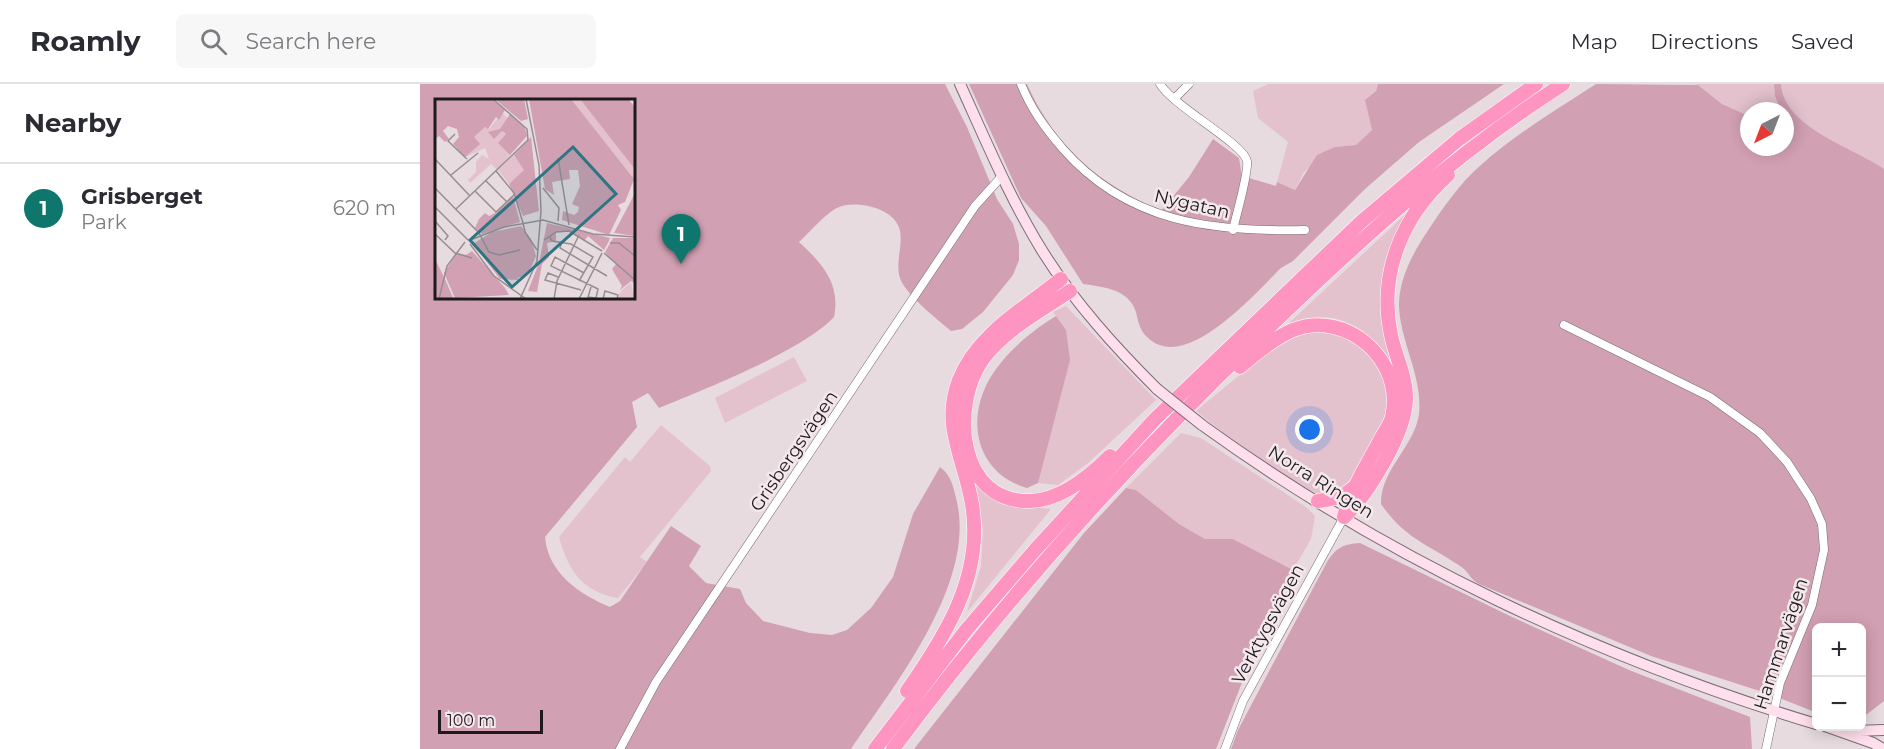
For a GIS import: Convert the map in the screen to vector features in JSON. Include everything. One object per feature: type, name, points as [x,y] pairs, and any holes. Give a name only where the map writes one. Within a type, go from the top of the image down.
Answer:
[{"type":"highway","points":[[878,745],[967,629],[1035,550],[1155,419],[1362,221],[1459,139],[1536,84]]},
{"type":"highway","points":[[893,749],[986,629],[1122,476],[1199,396],[1324,274],[1406,200],[1507,121],[1563,84]]},
{"type":"highway","points":[[1344,517],[1359,504],[1399,432],[1407,398],[1386,307],[1387,283],[1401,236],[1419,207],[1443,179],[1507,121]]},
{"type":"highway","points":[[878,745],[903,698],[953,620],[970,575],[975,534],[972,502],[954,440],[952,408],[959,380],[973,354],[996,329],[1061,279]]},
{"type":"highway","points":[[1070,291],[1001,339],[983,358],[975,372],[964,406],[962,422],[969,455],[981,478],[992,489],[1007,496],[1031,501],[1064,492],[1101,465],[1131,435],[1155,419]]},
{"type":"highway","points":[[1199,396],[1293,330],[1329,326],[1356,334],[1379,354],[1393,380],[1392,418],[1355,487],[1344,517]]},
{"type":"highway","points":[[1318,501],[1341,497],[1355,487]]},
{"type":"main road","name":"Norra Ringen","points":[[960,84],[1002,176],[1042,251],[1061,279],[1119,350],[1157,389],[1202,425],[1344,517],[1524,613],[1689,682],[1812,723]]},
{"type":"main road","points":[[1839,731],[1867,733],[1884,730]]},
{"type":"main road","points":[[1839,731],[1882,749]]},
{"type":"street","name":"Nygatan","points":[[1021,84],[1029,105],[1046,130],[1080,168],[1110,191],[1147,210],[1190,223],[1233,230],[1305,230]]},
{"type":"street","points":[[1160,84],[1188,112],[1241,150],[1247,161],[1233,230]]},
{"type":"street","points":[[1175,98],[1189,84]]},
{"type":"street","name":"Grisbergsvägen","points":[[620,749],[663,672],[975,206],[1002,176]]},
{"type":"street","name":"Hammarvägen","points":[[1564,325],[1651,366],[1718,403],[1767,440],[1787,462],[1811,499],[1822,524],[1824,550],[1817,588],[1787,663],[1773,711],[1766,749]]},
{"type":"street","name":"Verktygsvägen","points":[[1225,749],[1243,701],[1344,517]]},
{"type":"shaded area","points":[[420,84],[945,84],[967,127],[997,199],[1013,224],[1019,244],[1019,260],[1013,275],[983,312],[962,329],[951,331],[922,306],[903,284],[898,266],[900,231],[891,216],[864,205],[845,205],[837,208],[799,242],[828,275],[835,294],[834,317],[800,343],[777,356],[701,391],[659,408],[648,393],[632,402],[637,427],[545,537],[552,561],[567,581],[587,596],[610,607],[620,601],[671,526],[701,546],[689,566],[706,583],[740,589],[746,603],[763,621],[810,633],[832,635],[847,630],[871,608],[893,577],[913,514],[940,467],[949,477],[956,498],[960,530],[955,563],[944,597],[928,630],[889,694],[851,749],[420,749]]},
{"type":"shaded area","points":[[969,84],[1027,84],[1051,127],[1081,161],[1118,188],[1161,211],[1189,177],[1213,139],[1239,158],[1242,176],[1276,186],[1277,182],[1295,190],[1317,155],[1335,147],[1356,145],[1372,130],[1365,100],[1376,91],[1378,84],[1504,84],[1419,142],[1365,189],[1293,261],[1281,268],[1237,311],[1218,326],[1180,346],[1163,346],[1145,335],[1133,304],[1128,298],[1114,290],[1083,284],[1046,226],[1021,198]]},
{"type":"shaded area","points":[[1268,84],[1378,84],[1376,91],[1365,100],[1372,130],[1356,145],[1335,147],[1304,172],[1295,190],[1277,182],[1288,142],[1258,118],[1253,91]]},
{"type":"shaded area","points":[[1596,84],[1698,85],[1722,104],[1740,112],[1740,156],[1794,156],[1794,113],[1823,135],[1884,169],[1884,701],[1866,715],[1866,623],[1812,623],[1812,711],[1769,694],[1651,656],[1479,584],[1463,568],[1409,534],[1381,504],[1386,480],[1411,437],[1419,414],[1418,386],[1403,331],[1399,303],[1402,284],[1412,257],[1445,205],[1473,172],[1552,112]]},
{"type":"shaded area","points":[[1692,84],[1774,84],[1777,102],[1740,102],[1740,112],[1722,104],[1698,85]]},
{"type":"shaded area","points":[[1774,84],[1781,84],[1787,102],[1777,102]]},
{"type":"shaded area","points":[[1781,84],[1884,84],[1884,169],[1807,125],[1794,113],[1794,102],[1787,102]]},
{"type":"shaded area","points":[[1411,209],[1394,246],[1385,283],[1384,321],[1390,362],[1371,338],[1346,322],[1318,317],[1288,324]]},
{"type":"shaded area","points":[[1066,306],[1156,400],[1088,463],[1058,485],[1038,483],[1066,330],[1053,312]]},
{"type":"shaded area","points":[[1056,316],[1066,330],[1070,360],[1038,483],[1027,488],[1010,481],[987,459],[981,445],[978,413],[989,380],[1002,361],[1028,336]]},
{"type":"shaded area","points":[[1303,333],[1337,335],[1358,343],[1375,361],[1384,384],[1386,408],[1376,439],[1352,477],[1333,494],[1325,495],[1296,483],[1240,446],[1196,411],[1264,355]]},
{"type":"shaded area","points":[[794,357],[807,381],[725,423],[715,398]]},
{"type":"shaded area","points":[[661,425],[710,466],[711,471],[640,557],[647,562],[618,598],[605,595],[595,591],[578,578],[567,560],[559,537],[625,457],[630,462]]},
{"type":"shaded area","points":[[1181,433],[1201,438],[1306,507],[1315,516],[1311,539],[1293,570],[1233,539],[1205,539],[1179,524],[1136,490],[1126,488]]},
{"type":"shaded area","points":[[975,483],[1002,499],[1030,507],[1051,509],[967,612],[981,566],[983,531]]},
{"type":"shaded area","points":[[1126,488],[1136,490],[1179,524],[1205,539],[1233,539],[1293,570],[1259,639],[1216,749],[914,749],[1084,533]]},
{"type":"shaded area","points":[[1360,543],[1512,617],[1629,670],[1750,717],[1752,749],[1231,749],[1238,730],[1327,562],[1340,548]]},
{"type":"place","name":"Grisberget","points":[[681,264]]}]
